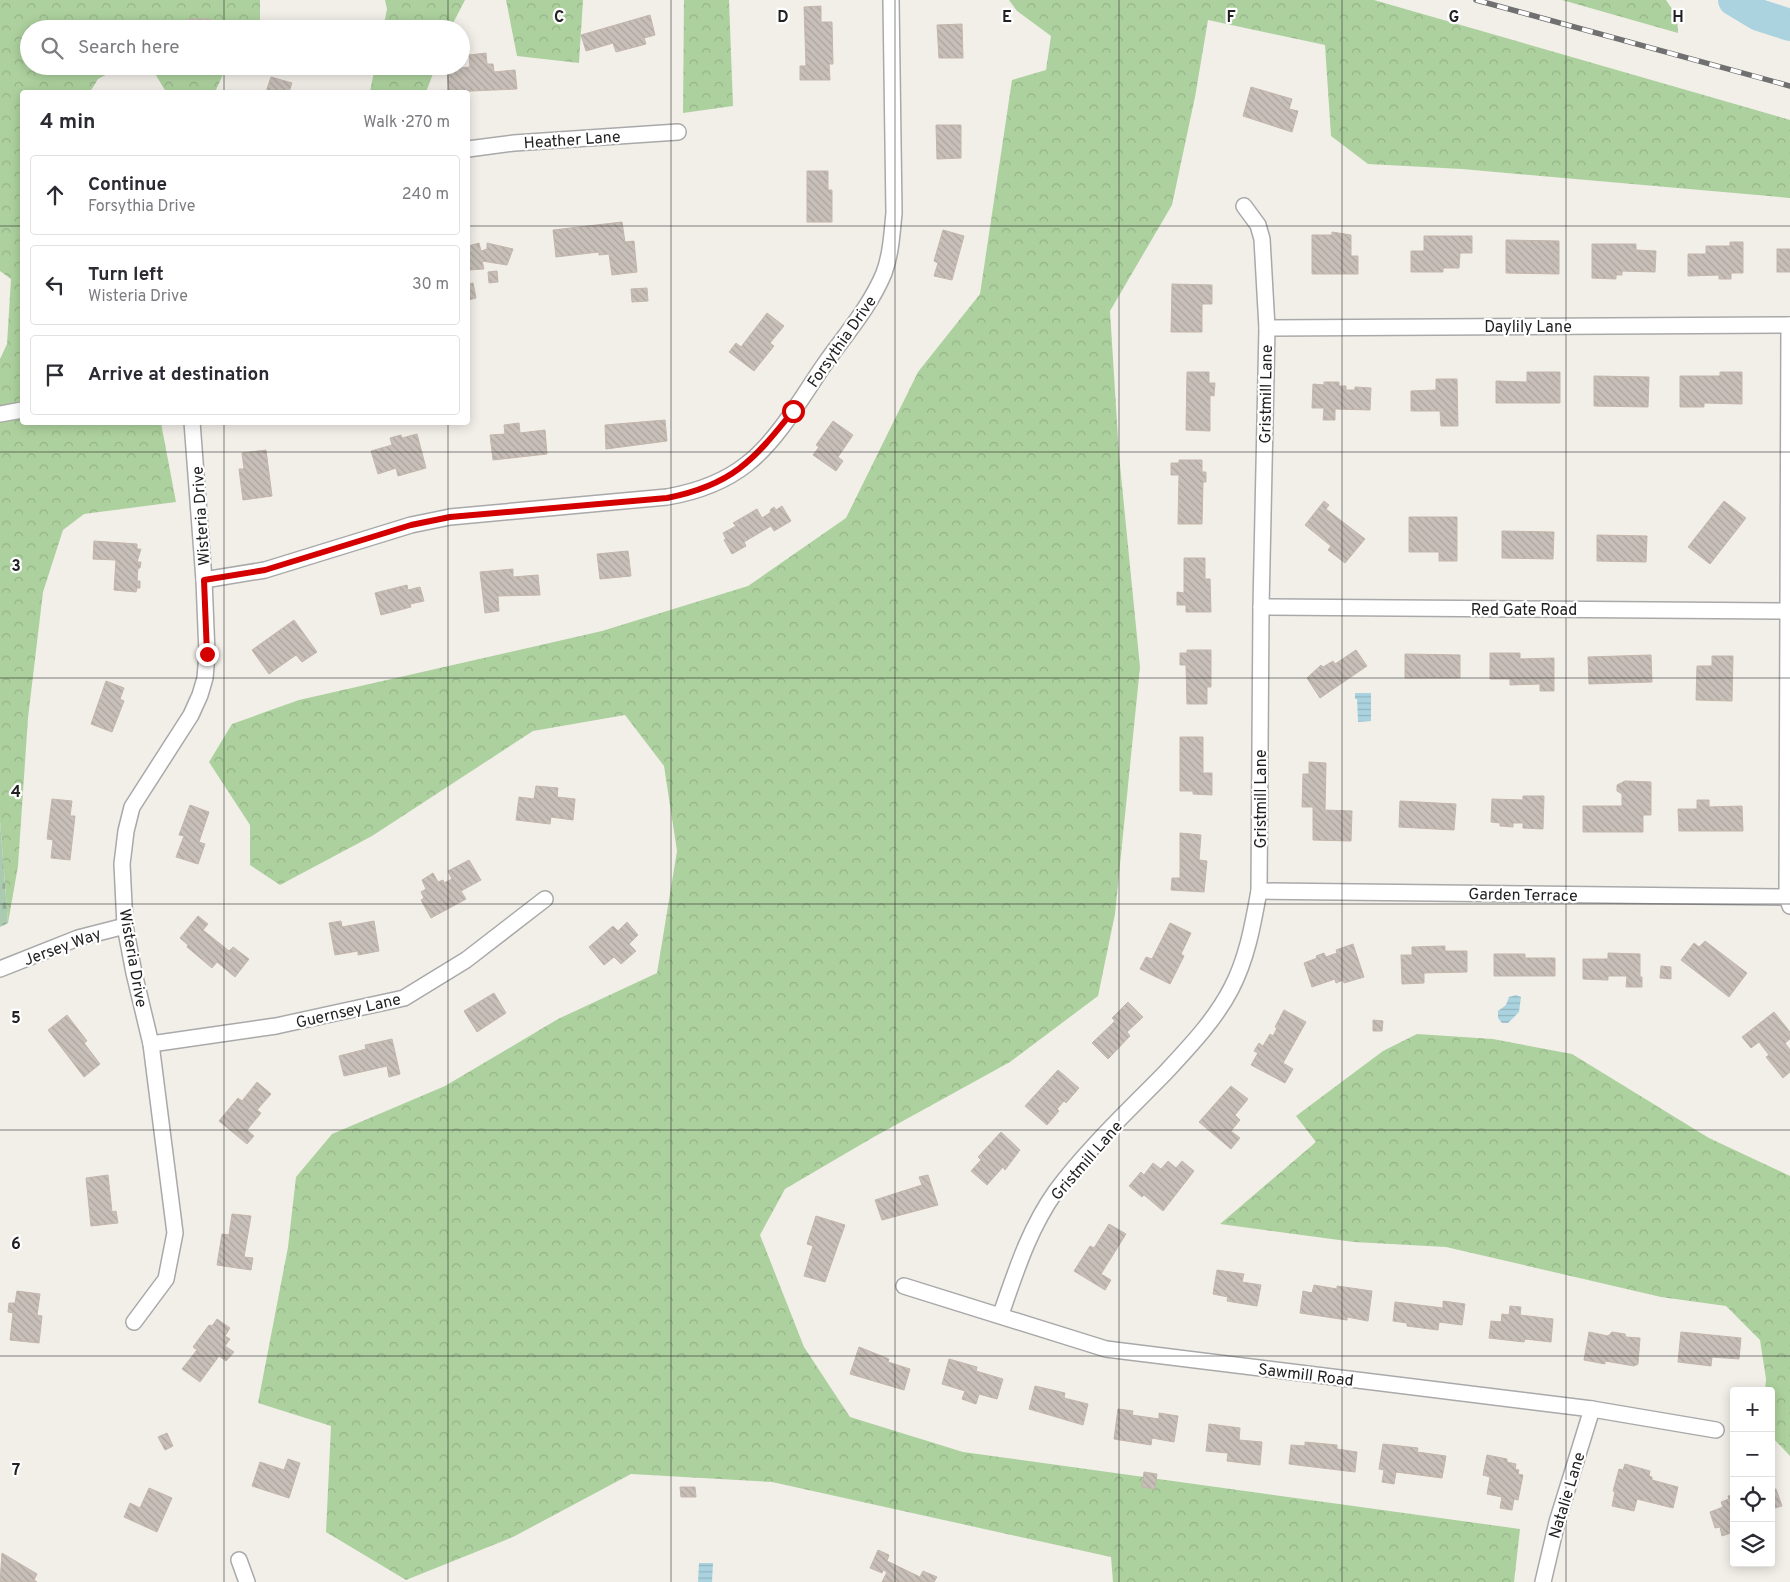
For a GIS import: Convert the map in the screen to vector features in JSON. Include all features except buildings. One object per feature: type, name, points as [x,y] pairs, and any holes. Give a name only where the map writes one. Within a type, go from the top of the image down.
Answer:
[{"type":"street","name":"Forsythia Drive","points":[[204,580],[265,570],[411,525],[450,517],[667,498],[717,483],[747,464],[763,448],[793,411],[868,305],[885,270],[892,237],[894,213],[891,0]]},
{"type":"street","name":"Heather Lane","points":[[470,149],[514,143],[678,132]]},
{"type":"street","name":"Gristmill Lane","points":[[1001,1314],[1023,1250],[1035,1223],[1057,1191],[1196,1040],[1231,989],[1243,962],[1259,891],[1261,607],[1267,328],[1262,240],[1258,225],[1244,206]]},
{"type":"street","name":"Daylily Lane","points":[[1267,328],[1790,325]]},
{"type":"street","points":[[1788,901],[1790,325]]},
{"type":"street","points":[[0,414],[20,410]]},
{"type":"street","name":"Wisteria Drive","points":[[134,1322],[166,1279],[175,1233],[151,1044],[125,926],[122,864],[126,831],[132,807],[191,715],[199,700],[205,678],[207,654],[204,580],[192,425]]},
{"type":"street","name":"Red Gate Road","points":[[1261,607],[1788,611]]},
{"type":"street","name":"Garden Terrace","points":[[1259,891],[1788,901]]},
{"type":"street","name":"Guernsey Lane","points":[[151,1044],[276,1026],[404,998],[466,960],[545,899]]},
{"type":"street","name":"Jersey Way","points":[[0,969],[78,938],[125,926]]},
{"type":"street","name":"Sawmill Road","points":[[904,1286],[1001,1314],[1106,1349],[1592,1409],[1716,1430]]},
{"type":"street","name":"Natalie Lane","points":[[1543,1582],[1557,1522],[1592,1409]]},
{"type":"street","points":[[239,1560],[247,1582]]},
{"type":"green space","points":[[0,0],[260,0],[260,20],[20,20],[20,75],[106,75],[98,79],[91,90],[20,90],[20,425],[161,425],[176,502],[84,514],[63,530],[43,592],[28,718],[18,866],[8,923],[0,821],[0,359],[7,344],[11,279],[0,271]]},
{"type":"green space","points":[[385,0],[465,0],[455,20],[385,20],[387,9]]},
{"type":"green space","points":[[506,0],[583,0],[579,63],[517,56]]},
{"type":"green space","points":[[684,0],[729,0],[733,106],[683,113]]},
{"type":"green space","points":[[1009,0],[1374,0],[1790,120],[1790,198],[1462,169],[1368,164],[1331,136],[1325,45],[1208,20],[1195,97],[1172,205],[1110,311],[1119,455],[1140,667],[1115,914],[1098,996],[1010,1062],[872,1138],[785,1189],[760,1235],[804,1347],[850,1417],[963,1452],[1520,1529],[1514,1582],[1113,1582],[1111,1557],[772,1482],[631,1474],[513,1537],[406,1580],[326,1532],[331,1426],[258,1403],[288,1247],[296,1177],[332,1134],[445,1086],[558,1019],[657,973],[677,851],[664,766],[625,715],[533,731],[372,836],[280,885],[250,865],[250,825],[209,762],[232,724],[299,700],[602,631],[748,586],[846,518],[918,372],[980,294],[1012,80],[1046,70],[1051,36],[1017,11]]},
{"type":"green space","points":[[1562,0],[1666,0],[1677,16],[1678,33]]},
{"type":"green space","points":[[156,75],[223,75],[216,90],[165,90]]},
{"type":"green space","points":[[373,75],[433,75],[427,90],[370,90]]},
{"type":"green space","points":[[0,821],[8,923],[0,927]]},
{"type":"green space","points":[[1417,1034],[1493,1039],[1572,1054],[1709,1138],[1790,1176],[1790,1456],[1775,1440],[1775,1387],[1765,1387],[1766,1379],[1760,1340],[1726,1306],[1661,1297],[1446,1247],[1354,1242],[1220,1224],[1316,1142],[1296,1116],[1383,1051]]},
{"type":"water","points":[[1355,693],[1371,693],[1371,721],[1358,722]]},
{"type":"water","points":[[1516,995],[1521,997],[1519,1012],[1508,1023],[1502,1023],[1498,1018],[1498,1011],[1506,1005],[1509,997]]},
{"type":"water","points":[[699,1563],[713,1563],[712,1582],[698,1582]]},
{"type":"waterway","points":[[1734,0],[1759,15],[1790,25]]},
{"type":"railway","points":[[1476,0],[1790,86]]},
{"type":"route","points":[[207,654],[204,580],[265,570],[411,525],[450,517],[667,498],[692,492],[717,483],[747,464],[763,448],[793,411]]}]
